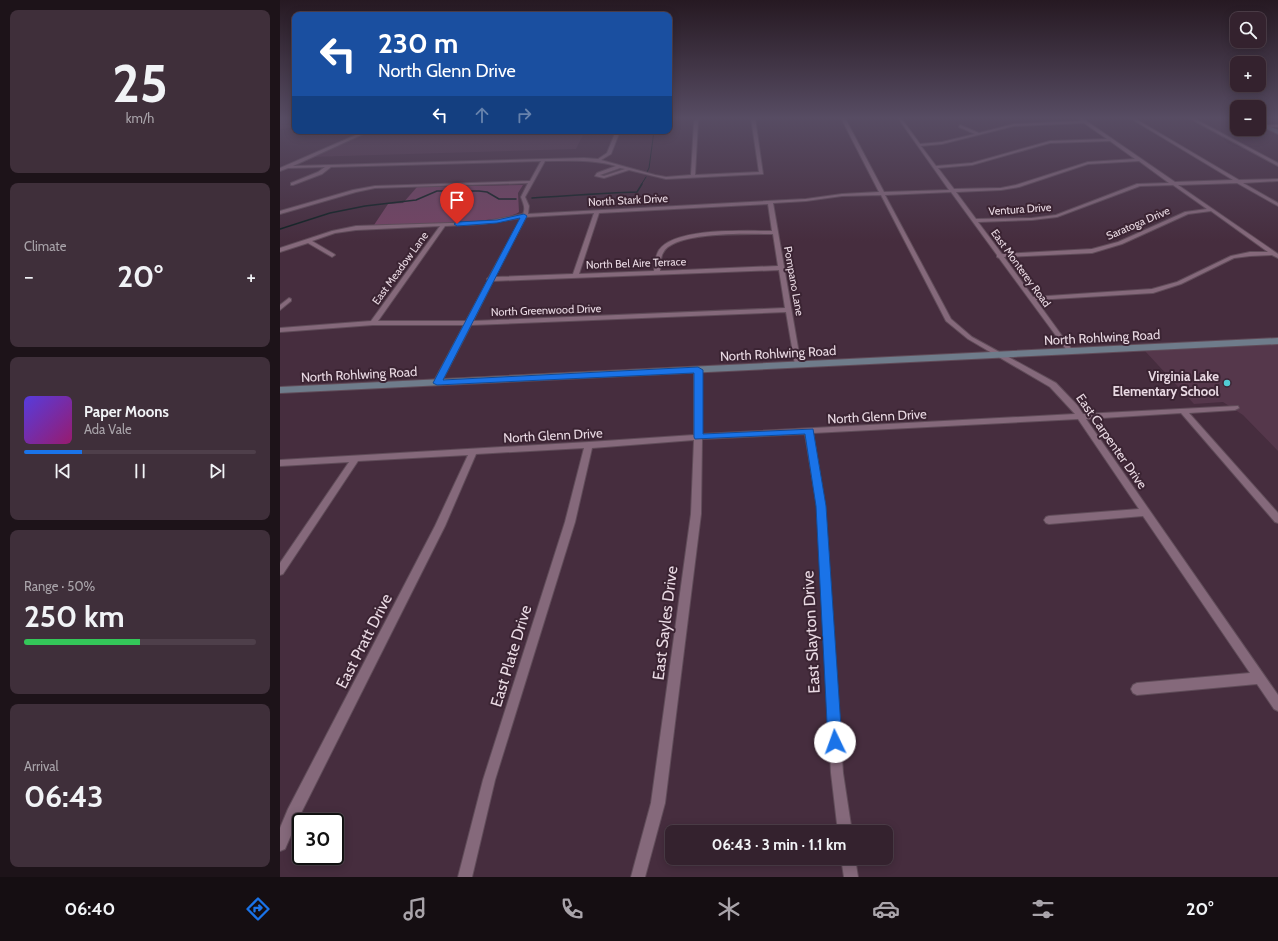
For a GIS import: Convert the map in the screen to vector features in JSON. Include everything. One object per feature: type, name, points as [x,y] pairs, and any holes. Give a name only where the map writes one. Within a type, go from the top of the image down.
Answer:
[{"type":"street","points":[[280,170],[306,159]]},
{"type":"street","points":[[693,177],[694,159]]},
{"type":"street","points":[[288,167],[544,160],[600,160],[653,176],[693,177],[761,173],[759,159]]},
{"type":"street","name":"East Carpenter Drive","points":[[864,159],[948,320],[970,338],[1053,385],[1081,416],[1278,705]]},
{"type":"street","name":"East Monterey Road","points":[[929,159],[1070,351]]},
{"type":"street","points":[[934,166],[972,164],[990,159]]},
{"type":"street","points":[[1201,159],[1278,205]]},
{"type":"street","points":[[1267,159],[1278,165]]},
{"type":"street","points":[[437,383],[524,216],[527,208],[523,197],[544,160]]},
{"type":"street","points":[[1139,160],[1276,254]]},
{"type":"street","name":"North Stark Drive","points":[[280,250],[334,232],[356,228],[489,222],[534,214],[596,212],[882,194],[952,192],[1008,188],[1088,163],[1139,160]]},
{"type":"street","points":[[293,184],[320,173],[330,166]]},
{"type":"street","points":[[620,166],[597,176],[604,177],[628,169]]},
{"type":"street","name":"Ventura Drive","points":[[974,221],[1032,219],[1057,216],[1135,186],[1173,183],[1278,180]]},
{"type":"street","points":[[280,213],[355,191],[375,187],[532,182]]},
{"type":"street","name":"Pompano Lane","points":[[770,201],[798,365]]},
{"type":"street","name":"Saratoga Drive","points":[[999,256],[1092,251],[1120,243],[1187,213],[1211,210]]},
{"type":"street","points":[[576,275],[596,212]]},
{"type":"street","name":"East Meadow Lane","points":[[373,323],[444,224]]},
{"type":"street","points":[[657,272],[660,251],[667,244],[682,237],[696,235],[775,232]]},
{"type":"street","points":[[307,240],[332,255]]},
{"type":"street","points":[[1031,299],[1136,293],[1158,290],[1179,283],[1233,257],[1250,254],[1276,254]]},
{"type":"street","name":"North Bel Aire Terrace","points":[[490,279],[782,268]]},
{"type":"street","points":[[280,308],[288,300]]},
{"type":"street","name":"North Greenwood Drive","points":[[280,330],[373,323],[468,323],[789,310]]},
{"type":"street","name":"North Rohlwing Road","points":[[280,390],[1278,341]]},
{"type":"street","name":"East Sayles Drive","points":[[638,877],[658,803],[696,514],[698,370]]},
{"type":"street","name":"North Glenn Drive","points":[[280,463],[589,445],[698,437],[890,428],[1235,408]]},
{"type":"street","points":[[1183,411],[1278,519]]},
{"type":"street","name":"East Slayton Drive","points":[[809,431],[821,506],[837,773],[844,825]]},
{"type":"street","name":"East Plate Drive","points":[[465,877],[489,780],[570,522],[589,445]]},
{"type":"street","name":"East Pratt Drive","points":[[280,844],[293,814],[440,526],[473,452]]},
{"type":"street","points":[[280,571],[355,459]]},
{"type":"street","points":[[1049,520],[1146,512]]},
{"type":"street","points":[[1137,689],[1260,678]]},
{"type":"street","points":[[849,865],[851,877]]},
{"type":"shaded area","points":[[523,185],[518,193],[519,212],[510,216],[473,221],[374,225],[388,204],[403,203],[417,187]]},
{"type":"shaded area","name":"Virginia Lake Elementary School","points":[[1278,344],[1278,451],[1243,415],[1223,402],[1194,404],[1145,351]]},
{"type":"waterway","points":[[647,172],[650,159]]},
{"type":"waterway","points":[[641,185],[646,177]]},
{"type":"waterway","points":[[532,198],[637,192],[642,184]]},
{"type":"waterway","points":[[280,229],[330,213],[365,206],[416,200],[437,191],[479,191],[487,192],[499,199],[516,199]]},
{"type":"place","name":"Virginia Lake Elementary School","points":[[1227,383]]},
{"type":"route","points":[[457,224],[497,222],[524,216],[437,383],[698,370],[698,437],[809,431],[821,506],[835,742]]}]
